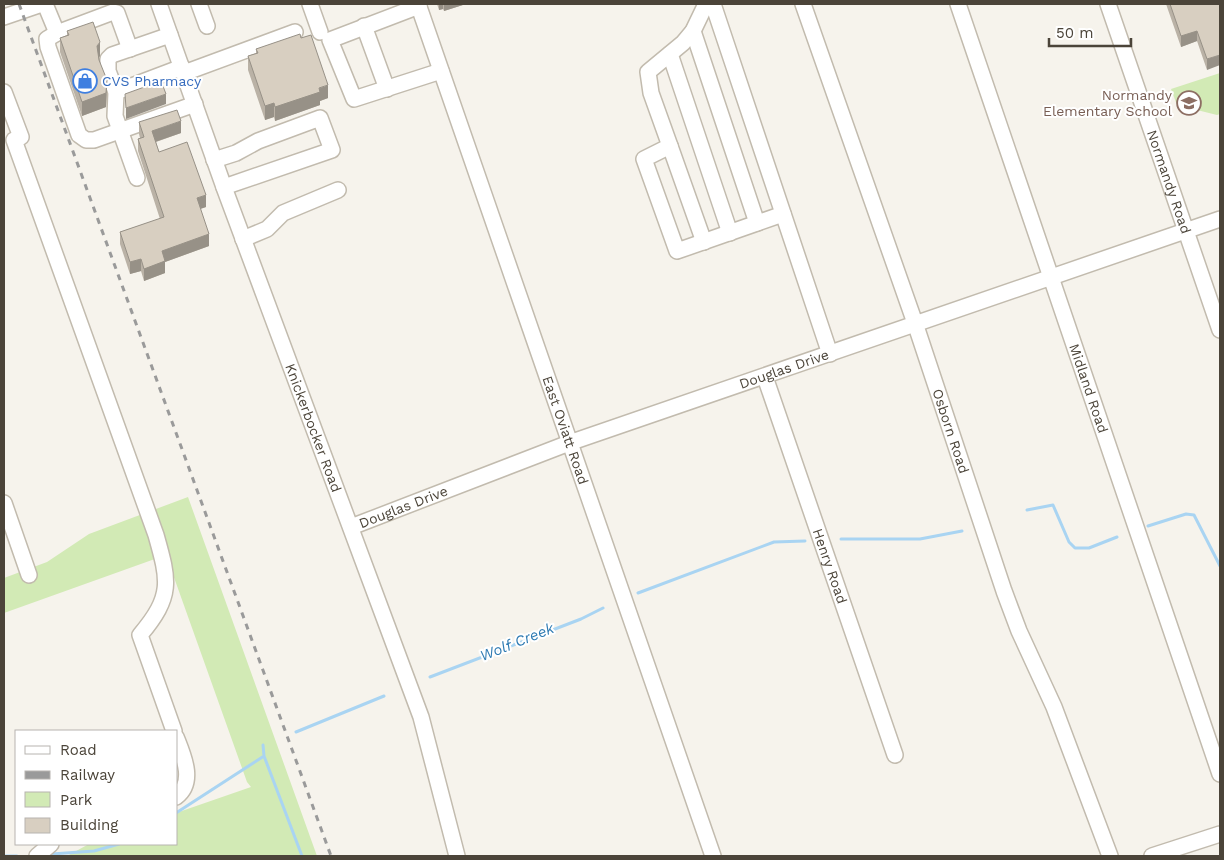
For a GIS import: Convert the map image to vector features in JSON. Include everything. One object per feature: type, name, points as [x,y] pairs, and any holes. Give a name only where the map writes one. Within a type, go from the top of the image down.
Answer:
[{"type":"street","points":[[4,17],[44,4],[57,33]]},
{"type":"street","name":"Knickerbocker Road","points":[[159,4],[243,239],[421,717],[457,856]]},
{"type":"street","points":[[199,4],[208,26]]},
{"type":"street","points":[[310,4],[320,32]]},
{"type":"street","points":[[704,242],[651,93],[648,72],[670,54],[692,31],[706,4]]},
{"type":"street","points":[[713,4],[830,354]]},
{"type":"street","name":"Osborn Road","points":[[803,4],[915,323],[1004,591],[1019,631],[1054,707],[1110,856]]},
{"type":"street","name":"Midland Road","points":[[958,4],[1220,774]]},
{"type":"street","name":"Normandy Road","points":[[1108,4],[1220,330]]},
{"type":"street","points":[[419,5],[330,40],[354,99],[441,70]]},
{"type":"street","name":"East Oviatt Road","points":[[419,5],[713,856]]},
{"type":"street","points":[[130,49],[117,13],[113,12],[57,33],[47,39],[48,47],[79,135],[89,141],[195,104]]},
{"type":"street","points":[[364,26],[388,89]]},
{"type":"street","points":[[692,31],[757,223]]},
{"type":"street","points":[[116,92],[294,32]]},
{"type":"street","points":[[137,178],[115,116],[116,92],[108,71],[108,59],[170,35]]},
{"type":"street","points":[[670,54],[730,232]]},
{"type":"street","points":[[4,92],[20,137],[9,142],[153,527],[166,572],[166,590],[158,612],[140,635],[174,730]]},
{"type":"street","points":[[214,160],[236,153],[258,141],[320,118],[332,150],[224,187]]},
{"type":"street","points":[[670,146],[644,160],[677,251],[783,214]]},
{"type":"street","points":[[243,239],[267,229],[283,212],[338,190]]},
{"type":"street","name":"Douglas Drive","points":[[351,527],[569,443],[766,377],[915,323],[1220,219]]},
{"type":"street","name":"Henry Road","points":[[766,377],[895,755]]},
{"type":"street","points":[[4,503],[29,576]]},
{"type":"street","points":[[178,742],[186,764],[186,783],[178,794]]},
{"type":"street","points":[[1152,856],[1220,834]]},
{"type":"street","points":[[37,856],[50,845]]},
{"type":"green space","points":[[1220,73],[1220,114],[1217,115],[1177,105],[1171,89]]},
{"type":"green space","points":[[188,497],[317,856],[67,856],[87,845],[178,845],[178,812],[251,787],[247,782],[166,555],[4,613],[4,578],[47,562],[89,534]]},
{"type":"building","points":[[1170,4],[1220,4],[1220,55],[1207,59],[1197,31],[1181,36]]},
{"type":"building","name":"CVS Pharmacy","points":[[93,22],[100,42],[97,46],[99,60],[107,80],[106,93],[82,102],[60,38],[69,35],[67,31]]},
{"type":"building","points":[[300,34],[301,38],[311,35],[328,85],[319,88],[320,92],[275,107],[274,103],[265,106],[248,56],[258,53],[256,49]]},
{"type":"building","points":[[161,81],[166,94],[126,108],[125,94]]},
{"type":"building","points":[[177,110],[181,121],[152,131],[159,152],[187,142],[206,195],[197,198],[209,234],[162,251],[165,261],[144,269],[141,259],[130,262],[120,232],[164,217],[138,139],[144,137],[139,122]]},
{"type":"waterway","name":"Wolf Creek","points":[[1027,510],[1053,505],[1069,542],[1075,548],[1089,548],[1117,537]]},
{"type":"waterway","name":"Wolf Creek","points":[[1148,526],[1186,514],[1194,515],[1220,566]]},
{"type":"waterway","name":"Wolf Creek","points":[[841,539],[920,539],[962,531]]},
{"type":"waterway","name":"Wolf Creek","points":[[638,593],[774,542],[805,541]]},
{"type":"waterway","name":"Wolf Creek","points":[[430,677],[581,619],[603,608]]},
{"type":"waterway","name":"Wolf Creek","points":[[296,732],[384,696]]},
{"type":"waterway","name":"Wolf Creek","points":[[178,812],[264,756],[263,745]]},
{"type":"waterway","points":[[264,756],[302,856]]},
{"type":"waterway","name":"Wolf Creek","points":[[52,854],[94,851],[115,845]]},
{"type":"waterway","name":"Wolf Creek","points":[[4,856],[17,856]]},
{"type":"railway","points":[[19,4],[331,856]]},
{"type":"place","name":"CVS Pharmacy","points":[[85,81]]},
{"type":"place","name":"Normandy Elementary School","points":[[1189,103]]}]
